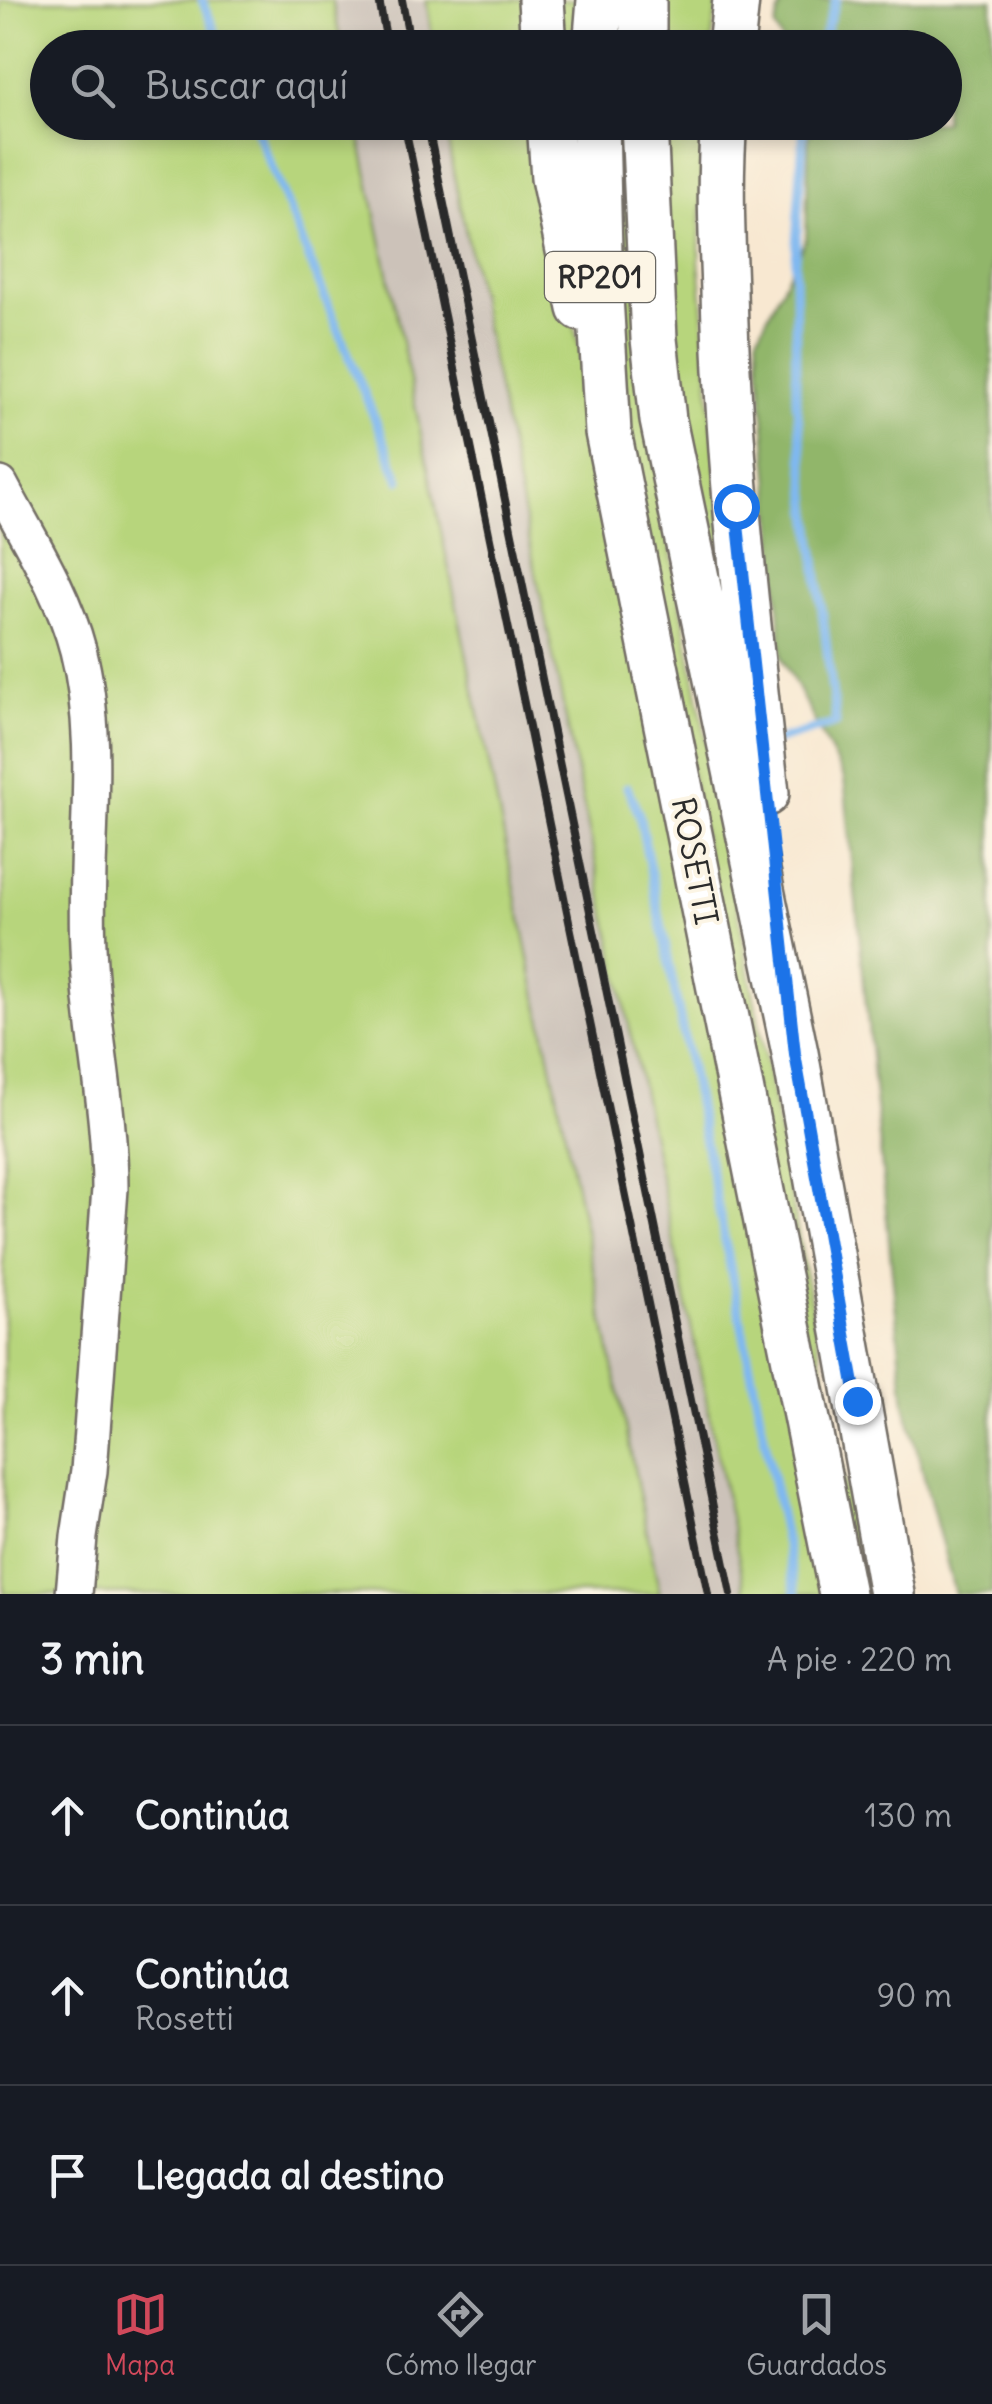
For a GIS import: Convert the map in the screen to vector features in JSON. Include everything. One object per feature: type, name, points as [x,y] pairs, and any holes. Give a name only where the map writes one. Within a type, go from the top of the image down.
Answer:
[{"type":"main road","points":[[541,0],[543,30]]},
{"type":"main road","points":[[598,30],[600,0]]},
{"type":"main road","points":[[643,30],[644,0]]},
{"type":"main road","points":[[732,30],[736,0]]},
{"type":"main road","points":[[551,140],[564,234],[608,432]]},
{"type":"main road","name":"ROSETTI","points":[[596,140],[608,432],[842,1594]]},
{"type":"main road","name":"ROSETTI","points":[[645,140],[654,339],[663,420],[795,1054],[892,1594]]},
{"type":"main road","points":[[723,140],[725,350],[737,525],[795,1054]]},
{"type":"lane","points":[[0,485],[55,590],[78,648],[89,709],[87,942],[92,1016],[110,1151],[110,1189],[89,1471],[74,1594]]},
{"type":"shaded area","points":[[332,0],[426,0],[431,30],[338,30]]},
{"type":"shaded area","points":[[360,140],[448,140],[746,1594],[632,1594],[433,494]]},
{"type":"green space","points":[[0,0],[332,0],[338,30],[30,30],[30,140],[361,140],[660,1594],[4,1594]]},
{"type":"green space","points":[[426,0],[528,0],[531,30],[431,30]]},
{"type":"green space","points":[[551,0],[584,0],[583,30],[554,30]]},
{"type":"green space","points":[[660,0],[718,0],[714,30],[659,30]]},
{"type":"green space","points":[[783,0],[992,0],[992,1594],[955,1594],[905,1405],[844,778],[782,658],[757,338],[806,239],[809,140],[962,140],[962,30],[775,27]]},
{"type":"green space","points":[[448,140],[541,140],[563,279],[591,395],[835,1594],[746,1594]]},
{"type":"green space","points":[[609,140],[633,140],[659,486],[865,1594],[853,1594],[624,434]]},
{"type":"green space","points":[[662,140],[704,140],[699,259],[733,624],[720,630],[689,455],[667,290]]},
{"type":"waterway","points":[[202,0],[214,30]]},
{"type":"waterway","points":[[826,30],[836,0]]},
{"type":"waterway","points":[[260,140],[400,480]]},
{"type":"waterway","points":[[775,741],[836,723],[796,399],[795,260],[803,140]]},
{"type":"waterway","points":[[627,787],[639,814],[796,1594]]},
{"type":"railway","points":[[379,0],[385,30]]},
{"type":"railway","points":[[402,0],[408,30]]},
{"type":"railway","points":[[408,140],[708,1594]]},
{"type":"railway","points":[[431,140],[731,1594]]},
{"type":"route","points":[[736,506],[795,1054],[857,1401]]}]
